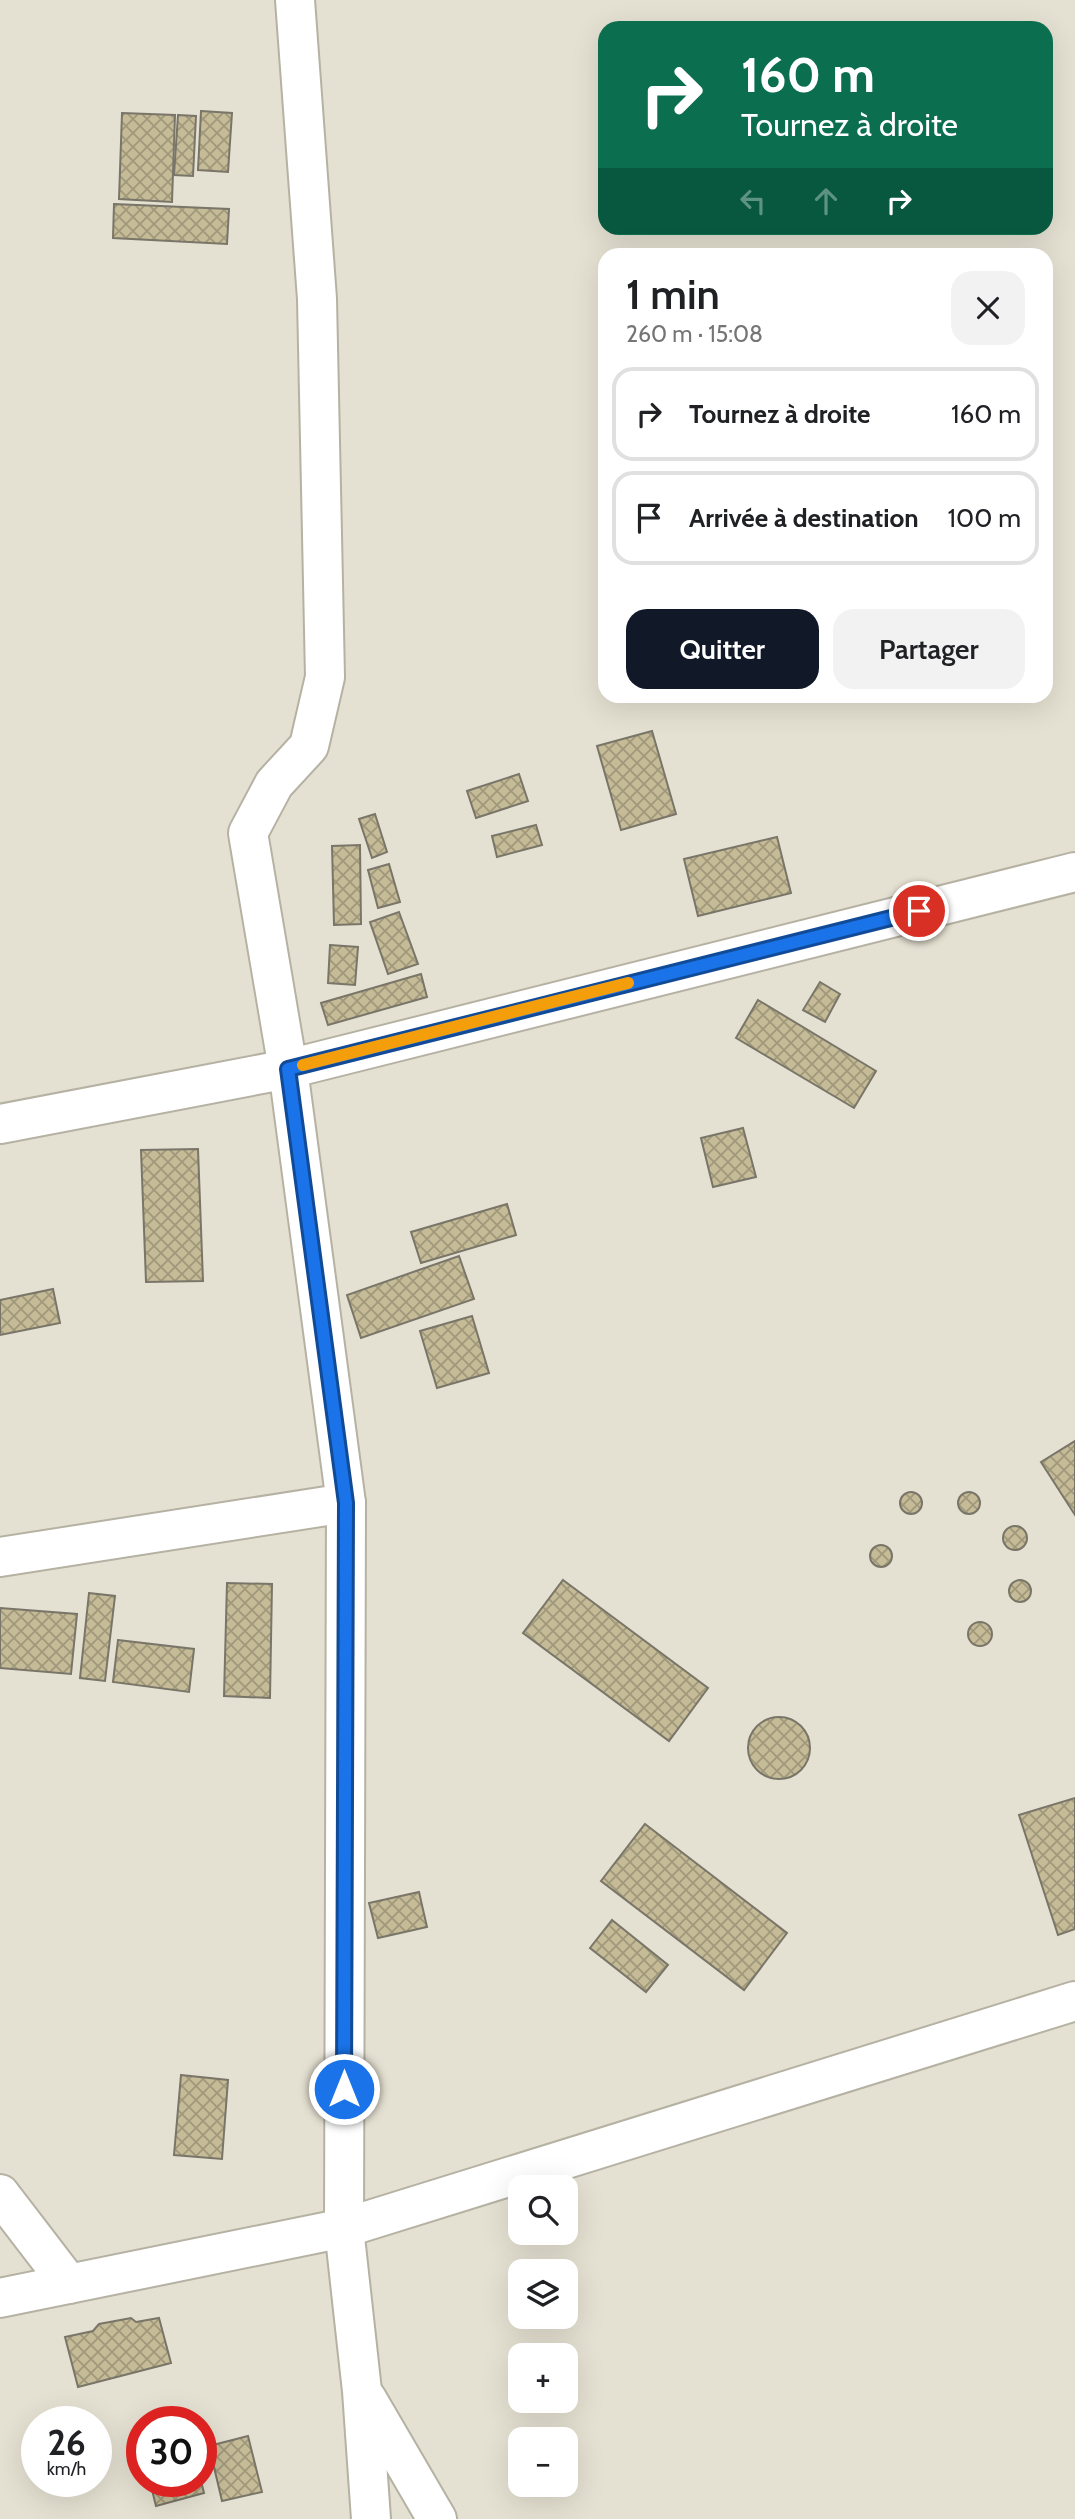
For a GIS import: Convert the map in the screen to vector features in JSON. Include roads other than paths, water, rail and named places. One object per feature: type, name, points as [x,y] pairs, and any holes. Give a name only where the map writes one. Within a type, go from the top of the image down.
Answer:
[{"type":"street","points":[[295,0],[317,299],[325,677],[309,746],[274,784],[248,833],[288,1069],[346,1503],[344,2228],[362,2391],[371,2519]]},
{"type":"street","points":[[0,1124],[288,1069],[1075,872]]},
{"type":"street","points":[[0,1557],[346,1503]]},
{"type":"street","points":[[0,2298],[344,2228],[1075,2001]]},
{"type":"street","points":[[0,2194],[69,2284]]},
{"type":"street","points":[[362,2391],[437,2519]]}]
